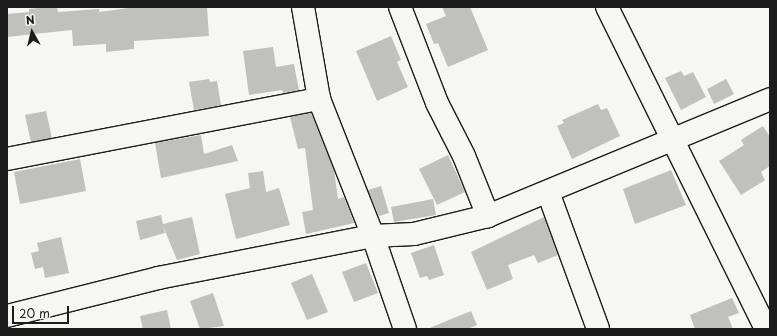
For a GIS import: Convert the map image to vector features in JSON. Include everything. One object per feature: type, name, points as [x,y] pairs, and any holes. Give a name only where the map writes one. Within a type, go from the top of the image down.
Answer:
[{"type":"street","points":[[303,7],[319,99],[373,236],[405,329]]},
{"type":"street","points":[[400,7],[437,103],[464,156],[488,216]]},
{"type":"street","points":[[607,7],[766,329]]},
{"type":"street","points":[[7,159],[319,99]]},
{"type":"street","points":[[7,316],[158,278],[373,236],[414,234],[488,216],[770,99]]},
{"type":"street","points":[[548,192],[598,329]]},
{"type":"building","points":[[57,7],[58,12],[99,9],[99,12],[136,7],[207,7],[209,36],[134,41],[134,49],[106,52],[106,44],[73,46],[72,30],[7,37],[7,14],[29,12],[29,9]]},
{"type":"building","points":[[442,7],[470,7],[488,50],[448,67],[438,43],[434,44],[426,24],[446,16]]},
{"type":"building","points":[[391,36],[401,60],[397,62],[408,87],[377,101],[356,51]]},
{"type":"building","points":[[273,47],[276,67],[294,64],[299,90],[283,93],[282,90],[249,95],[243,51]]},
{"type":"building","points":[[681,71],[684,76],[693,72],[706,97],[681,110],[665,78]]},
{"type":"building","points":[[209,79],[210,82],[217,81],[221,105],[194,110],[189,82]]},
{"type":"building","points":[[726,79],[734,94],[714,104],[707,89]]},
{"type":"building","points":[[598,104],[601,110],[607,108],[620,136],[572,159],[557,126],[564,123],[562,120]]},
{"type":"building","points":[[46,111],[52,138],[31,142],[25,115]]},
{"type":"building","points":[[311,113],[334,170],[338,199],[344,197],[354,223],[306,234],[302,212],[313,210],[305,148],[298,149],[290,117]]},
{"type":"building","points":[[763,126],[770,137],[770,166],[761,172],[765,180],[741,195],[719,161],[744,145],[741,140]]},
{"type":"building","points":[[201,135],[204,154],[232,145],[238,161],[161,178],[155,143]]},
{"type":"building","points":[[448,155],[465,192],[437,205],[419,169]]},
{"type":"building","points":[[80,159],[86,191],[20,204],[14,172]]},
{"type":"building","points":[[671,170],[686,205],[635,224],[623,189]]},
{"type":"building","points":[[263,171],[266,192],[279,188],[290,225],[236,239],[225,194],[250,188],[248,173]]},
{"type":"building","points":[[381,186],[389,213],[379,216],[368,190]]},
{"type":"building","points":[[433,199],[436,215],[394,222],[391,207]]},
{"type":"building","points":[[161,215],[163,224],[192,217],[200,254],[177,260],[163,226],[165,233],[140,240],[136,221]]},
{"type":"building","points":[[544,217],[558,255],[538,263],[534,255],[508,265],[513,279],[487,290],[471,252]]},
{"type":"building","points":[[61,237],[69,273],[45,278],[43,267],[35,269],[31,253],[39,251],[37,243]]},
{"type":"building","points":[[434,245],[444,275],[429,280],[427,276],[420,278],[411,253]]},
{"type":"building","points":[[366,263],[378,293],[354,302],[342,272]]},
{"type":"building","points":[[312,274],[328,312],[307,320],[291,283]]},
{"type":"building","points":[[213,293],[224,326],[200,329],[190,301]]},
{"type":"building","points":[[732,298],[739,313],[728,317],[733,329],[695,329],[690,315]]},
{"type":"building","points":[[167,310],[171,329],[143,329],[140,316]]},
{"type":"building","points":[[471,311],[477,325],[468,329],[427,329]]}]
